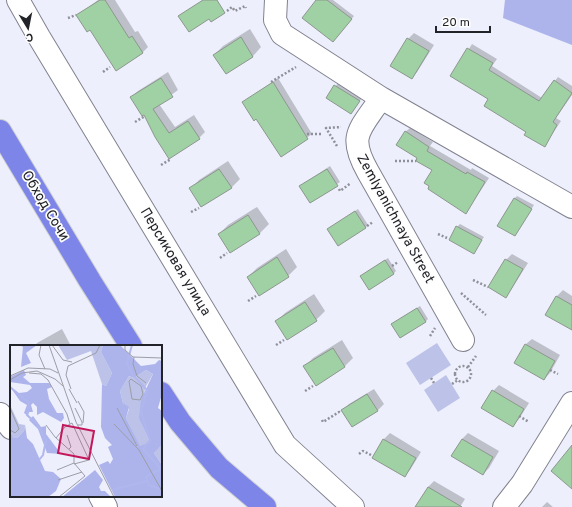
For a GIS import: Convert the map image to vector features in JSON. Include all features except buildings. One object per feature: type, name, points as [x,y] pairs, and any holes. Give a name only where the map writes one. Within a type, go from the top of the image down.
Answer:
[{"type":"highway","name":"Обход Сочи","points":[[0,131],[130,345]]},
{"type":"highway","points":[[162,395],[180,422],[219,468],[265,507]]},
{"type":"street","name":"Персиковая улица","points":[[18,0],[285,444],[353,507]]},
{"type":"street","points":[[276,0],[275,20],[282,34],[381,98],[572,207]]},
{"type":"street","name":"Zemlyanichnaya Street","points":[[381,98],[360,129],[357,138],[357,148],[368,172],[462,340]]},
{"type":"street","points":[[504,507],[522,484],[572,403]]},
{"type":"street","points":[[0,414],[10,427]]},
{"type":"street","points":[[0,440],[10,435]]},
{"type":"street","points":[[101,497],[106,507]]},
{"type":"path","points":[[227,11],[232,7],[235,11],[245,6],[246,8]]},
{"type":"path","points":[[68,18],[76,15]]},
{"type":"path","points":[[103,72],[110,67]]},
{"type":"path","points":[[271,82],[296,67]]},
{"type":"path","points":[[135,122],[145,116]]},
{"type":"path","points":[[307,134],[321,134]]},
{"type":"path","points":[[161,165],[171,159]]},
{"type":"path","points":[[395,161],[416,161]]},
{"type":"path","points":[[339,189],[340,191],[351,183]]},
{"type":"path","points":[[191,212],[199,208]]},
{"type":"path","points":[[367,226],[374,221]]},
{"type":"path","points":[[438,234],[447,238]]},
{"type":"path","points":[[220,258],[227,253]]},
{"type":"path","points":[[473,280],[488,287]]},
{"type":"path","points":[[248,301],[256,296]]},
{"type":"path","points":[[276,345],[284,340]]},
{"type":"path","points":[[452,384],[458,380],[462,382],[469,379],[471,373],[467,366],[460,366],[456,368],[455,375],[458,380]]},
{"type":"path","points":[[550,370],[558,374]]},
{"type":"path","points":[[431,378],[434,383]]},
{"type":"path","points":[[305,391],[313,386]]},
{"type":"path","points":[[322,420],[323,422],[339,412],[340,413]]},
{"type":"path","points":[[519,416],[529,422]]},
{"type":"path","points":[[359,454],[363,451],[371,455]]},
{"type":"shaded area","points":[[505,0],[572,0],[572,45],[503,18]]},
{"type":"shaded area","points":[[437,343],[451,365],[420,385],[406,363]]},
{"type":"shaded area","points":[[446,375],[460,398],[438,412],[424,390]]}]
